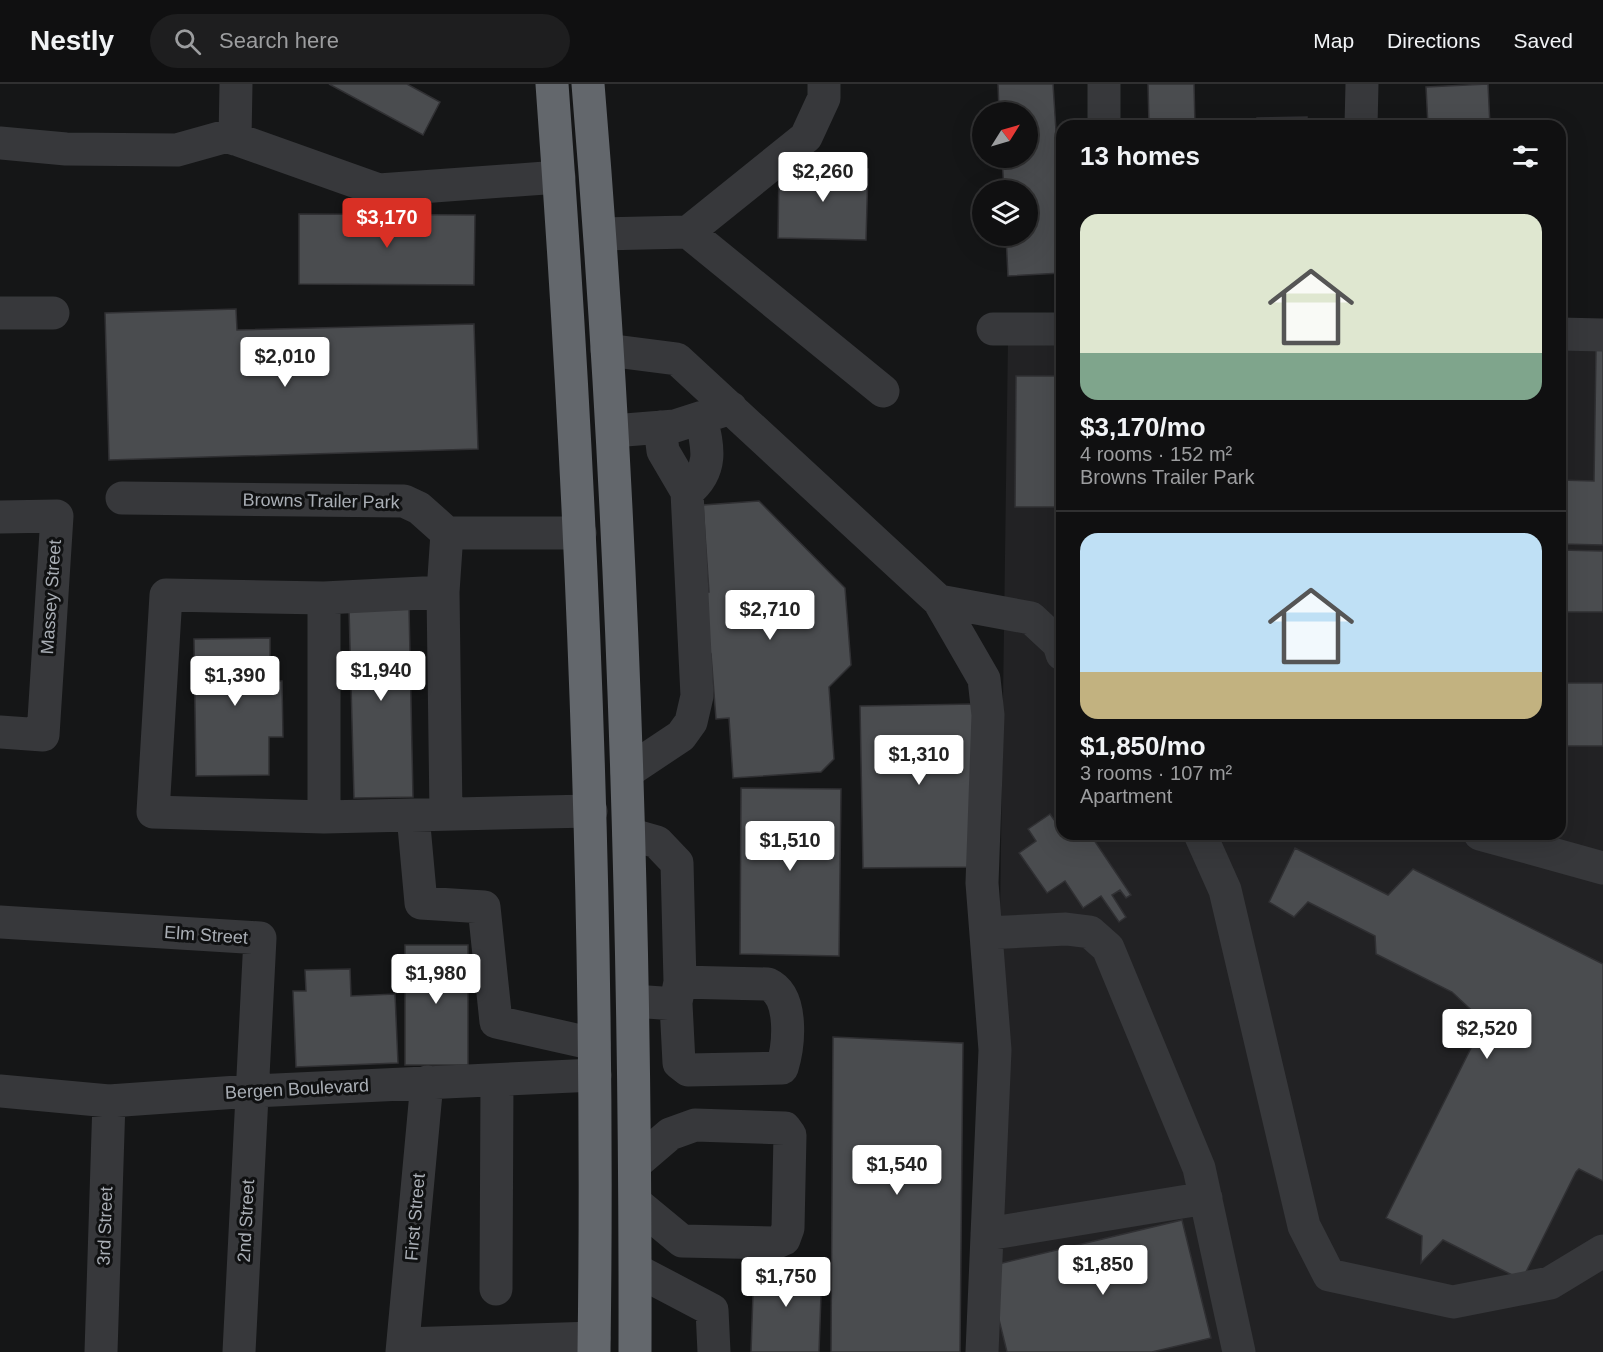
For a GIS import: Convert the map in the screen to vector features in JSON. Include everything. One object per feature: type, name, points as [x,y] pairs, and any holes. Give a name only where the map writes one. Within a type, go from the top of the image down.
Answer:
[{"type":"highway","points":[[552,84],[580,533],[591,811],[595,1059],[594,1345]]},
{"type":"highway","points":[[588,84],[613,431],[627,772],[636,1203],[635,1352]]},
{"type":"street","points":[[235,139],[236,84]]},
{"type":"street","points":[[1104,84],[1104,120]]},
{"type":"street","points":[[1360,120],[1362,84]]},
{"type":"street","points":[[600,234],[688,232],[806,136],[824,91]]},
{"type":"street","points":[[0,143],[66,149],[177,150],[227,136],[379,190],[559,177]]},
{"type":"street","points":[[688,232],[883,391]]},
{"type":"street","points":[[0,313],[53,312]]},
{"type":"street","points":[[993,329],[1056,329]]},
{"type":"street","points":[[1566,334],[1603,335]]},
{"type":"street","points":[[607,350],[677,359],[716,413],[939,601],[984,679],[988,715],[982,883],[995,1050],[982,1352]]},
{"type":"street","points":[[613,431],[675,426],[716,413]]},
{"type":"street","points":[[687,492],[697,483],[708,451],[716,413]]},
{"type":"street","points":[[627,772],[681,736],[691,722],[697,696],[687,492],[663,451],[660,427]]},
{"type":"street","name":"Browns Trailer Park","points":[[122,498],[404,501],[419,508],[447,534]]},
{"type":"street","name":"Massey Street","points":[[0,517],[57,516],[43,735],[0,732]]},
{"type":"street","points":[[446,814],[443,592],[447,534],[580,533]]},
{"type":"street","points":[[443,592],[324,598],[166,596],[153,812],[324,817],[591,811]]},
{"type":"street","points":[[324,598],[324,817]]},
{"type":"street","points":[[939,601],[1031,618],[1056,641]]},
{"type":"street","points":[[413,815],[421,903],[484,907],[496,1022],[595,1059]]},
{"type":"street","points":[[629,834],[657,842],[677,863],[678,993],[633,1002]]},
{"type":"street","points":[[1203,840],[1225,890],[1304,1226],[1329,1275],[1453,1302],[1550,1283],[1603,1251]]},
{"type":"street","points":[[1502,840],[1603,868]]},
{"type":"street","name":"Elm Street","points":[[0,922],[260,938],[252,1091]]},
{"type":"street","points":[[986,933],[1066,930],[1090,932],[1108,948],[1199,1168],[1239,1352]]},
{"type":"street","name":"Bergen Boulevard","points":[[0,1091],[109,1101],[252,1091],[497,1080],[595,1059]]},
{"type":"street","points":[[496,1289],[497,1080]]},
{"type":"street","name":"First Street","points":[[402,1348],[427,1082]]},
{"type":"street","name":"2nd Street","points":[[239,1352],[252,1091]]},
{"type":"street","name":"3rd Street","points":[[101,1352],[109,1101]]},
{"type":"street","points":[[635,1164],[670,1134],[695,1125],[785,1128],[790,1135],[788,1228],[784,1239],[775,1243],[682,1241],[636,1203]]},
{"type":"street","points":[[987,1234],[1206,1198]]},
{"type":"street","points":[[636,1270],[712,1310],[714,1352]]},
{"type":"street","points":[[402,1348],[594,1345]]},
{"type":"shaded area","points":[[1566,336],[1603,336],[1603,1352],[994,1352],[1008,339],[1056,338],[1056,840],[1566,840]]},
{"type":"building","points":[[329,84],[407,84],[440,102],[423,135]]},
{"type":"building","points":[[998,84],[1053,84],[1056,131],[1056,273],[1008,276],[1006,246],[1038,246],[1038,180],[1003,180],[1003,168],[1038,168],[1038,102],[999,102]]},
{"type":"building","points":[[1148,84],[1194,84],[1195,120],[1149,120]]},
{"type":"building","points":[[1488,84],[1490,120],[1428,120],[1426,87]]},
{"type":"building","points":[[1307,117],[1307,120],[1257,120],[1257,118]]},
{"type":"building","points":[[779,166],[868,169],[866,240],[778,238]]},
{"type":"building","points":[[299,214],[475,215],[474,285],[299,284]]},
{"type":"building","points":[[236,309],[237,330],[474,324],[478,449],[109,460],[105,313]]},
{"type":"building","points":[[1596,350],[1603,350],[1603,545],[1566,544],[1566,480],[1594,481]]},
{"type":"building","points":[[1016,376],[1056,376],[1056,507],[1015,507]]},
{"type":"building","points":[[759,501],[845,588],[851,665],[829,687],[834,759],[821,772],[733,778],[729,718],[716,719],[711,654],[677,594],[709,592],[703,505]]},
{"type":"building","points":[[1566,550],[1603,551],[1603,612],[1566,612]]},
{"type":"building","points":[[409,607],[413,797],[354,798],[349,608]]},
{"type":"building","points":[[270,638],[270,681],[282,681],[283,737],[269,737],[269,775],[196,776],[194,639]]},
{"type":"building","points":[[1566,683],[1603,683],[1603,746],[1566,746]]},
{"type":"building","points":[[974,704],[977,867],[863,868],[860,706]]},
{"type":"building","points":[[741,788],[841,789],[839,956],[740,954]]},
{"type":"building","points":[[1050,814],[1056,822],[1056,840],[1094,840],[1131,895],[1126,898],[1120,890],[1112,895],[1126,917],[1119,922],[1101,896],[1083,908],[1065,881],[1047,893],[1019,853],[1036,841],[1028,829]]},
{"type":"building","points":[[1295,848],[1388,895],[1413,869],[1603,964],[1603,1181],[1579,1169],[1576,1172],[1522,1280],[1443,1240],[1421,1263],[1422,1236],[1386,1218],[1484,1022],[1452,992],[1376,954],[1375,936],[1308,902],[1294,917],[1269,902]]},
{"type":"building","points":[[405,945],[468,945],[468,1065],[405,1065]]},
{"type":"building","points":[[350,969],[351,996],[395,994],[398,1063],[296,1067],[293,991],[306,991],[305,970]]},
{"type":"building","points":[[833,1037],[963,1043],[960,1352],[831,1352]]},
{"type":"building","points":[[1182,1220],[1211,1338],[1152,1352],[1007,1352],[986,1267]]},
{"type":"building","points":[[754,1264],[822,1266],[819,1352],[751,1352]]}]
